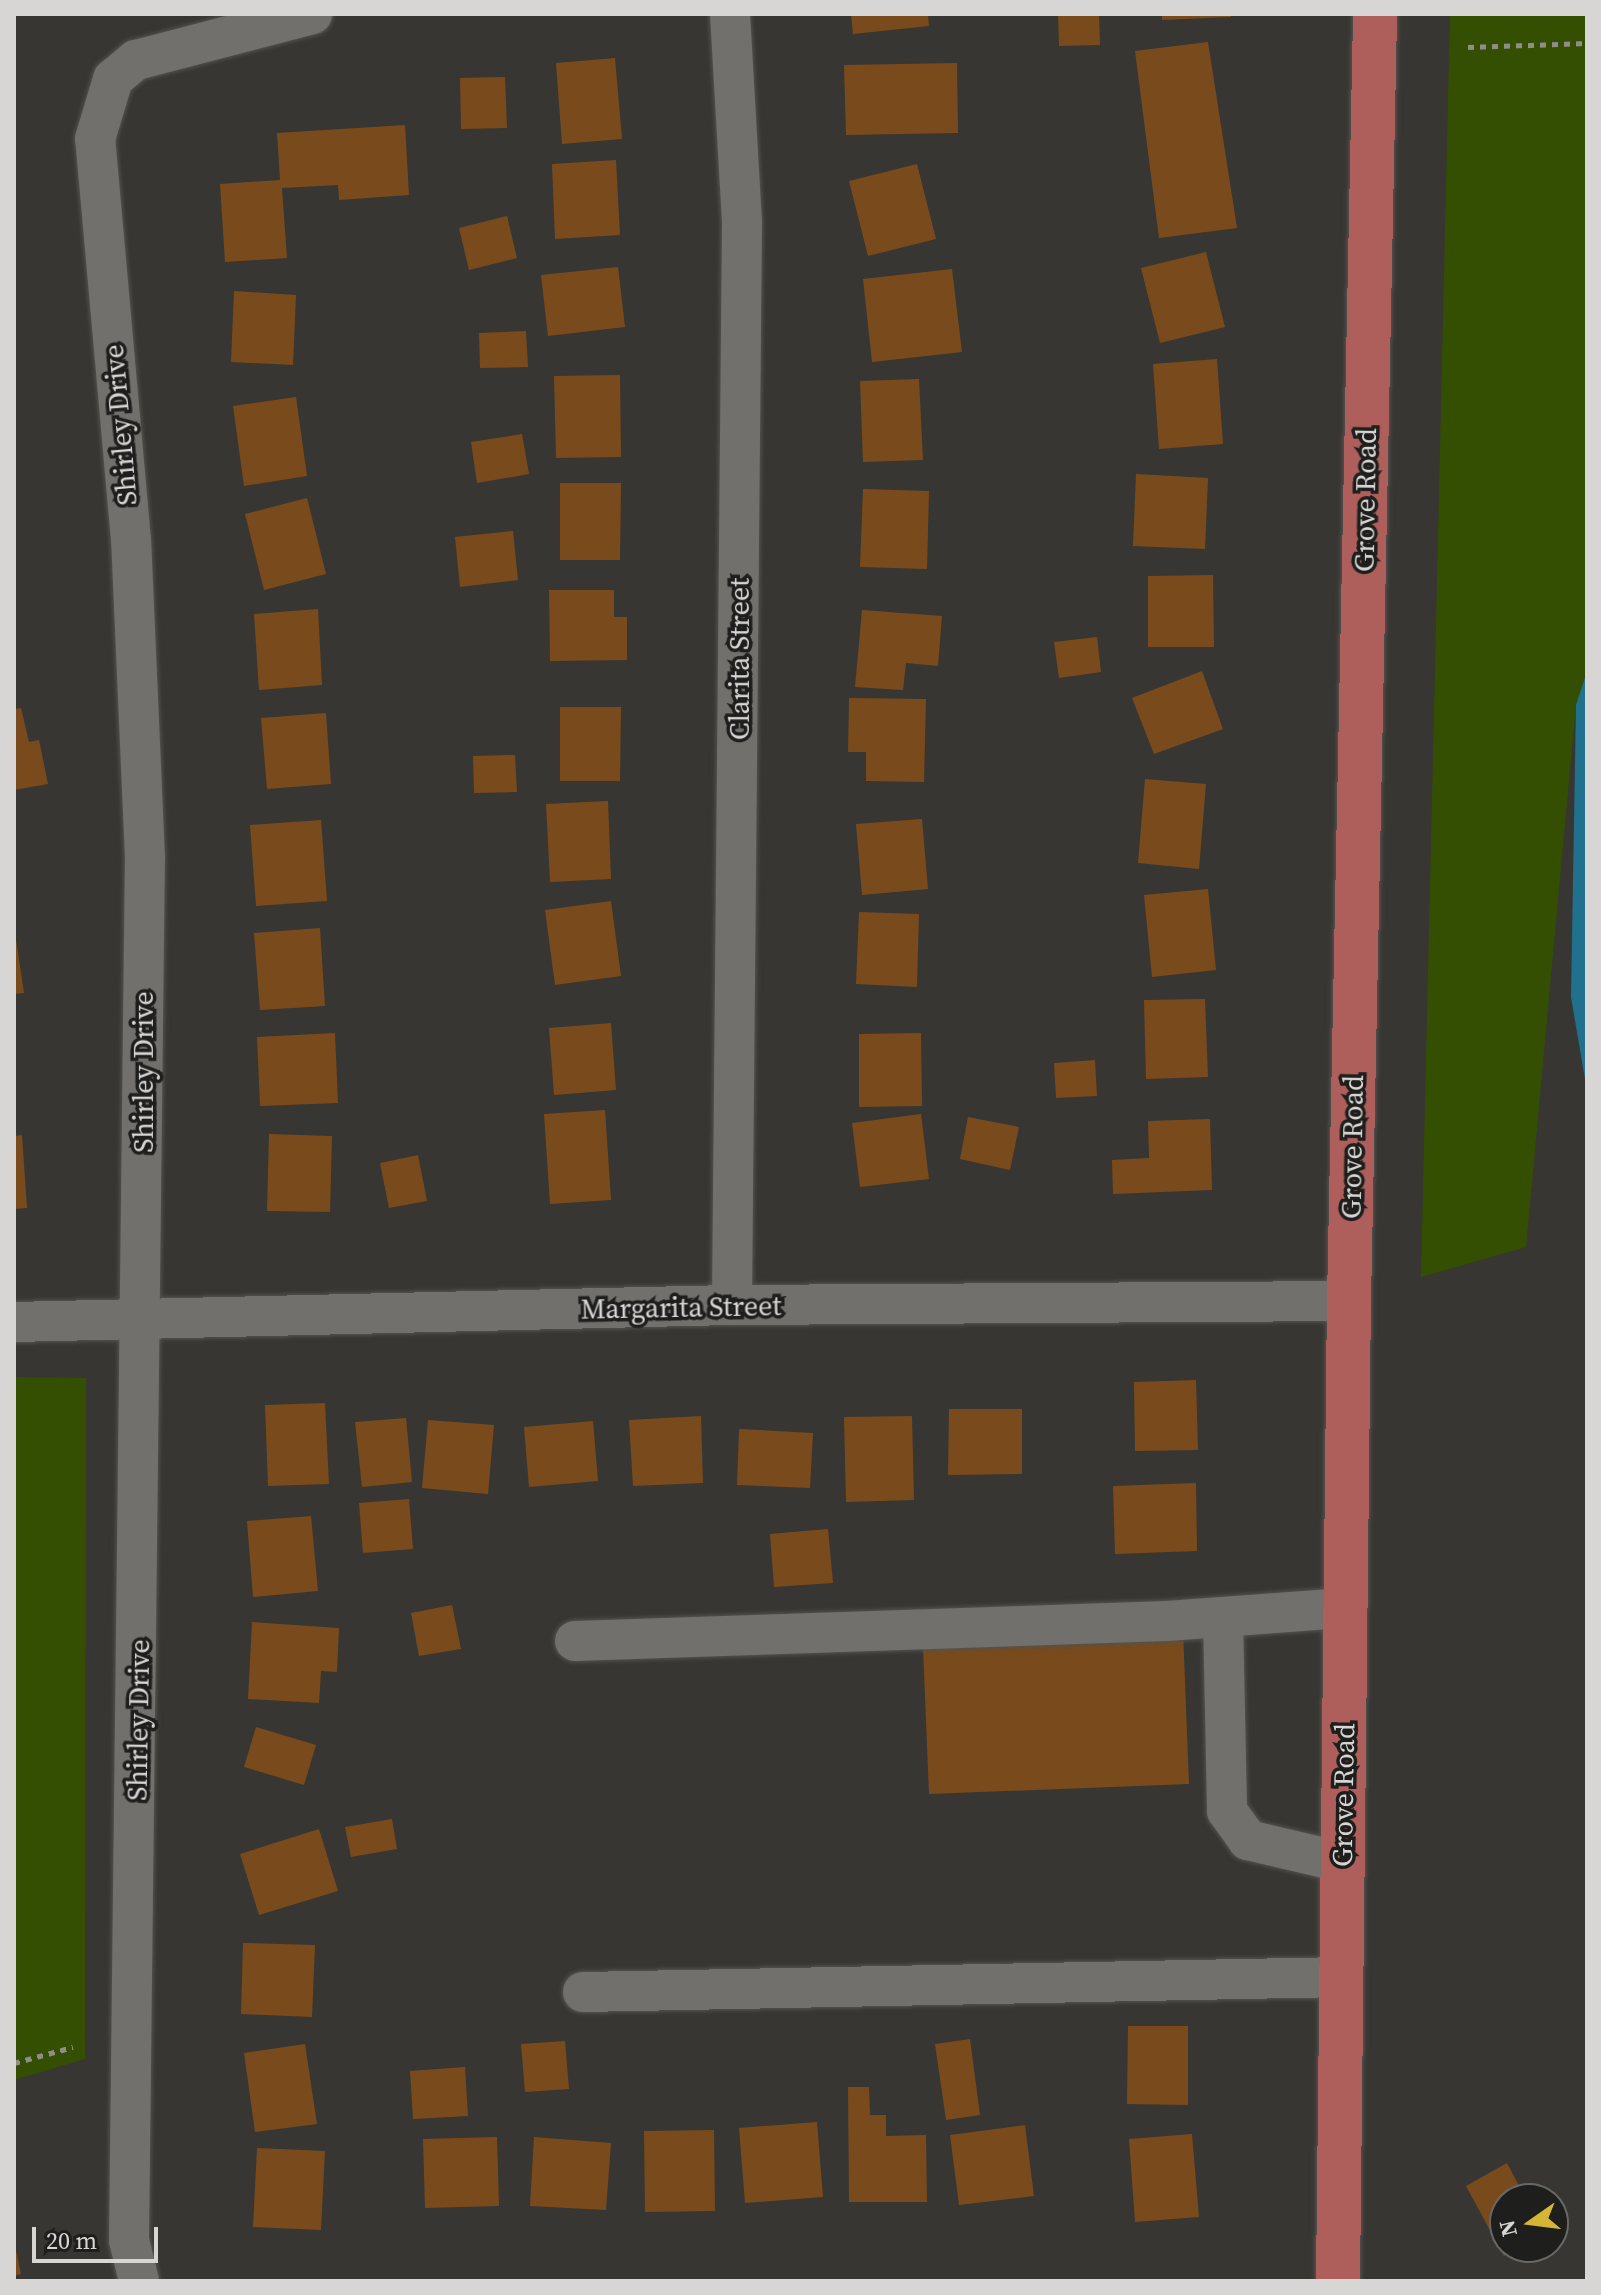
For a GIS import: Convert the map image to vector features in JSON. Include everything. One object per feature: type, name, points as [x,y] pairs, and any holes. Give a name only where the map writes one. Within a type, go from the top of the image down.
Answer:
[{"type":"main road","name":"Grove Road","points":[[1338,2281],[1349,1301],[1375,14]]},
{"type":"street","name":"Shirley Drive","points":[[139,2281],[129,2240],[145,858],[131,540],[97,126],[113,79],[136,60],[312,14]]},
{"type":"street","name":"Clarita Street","points":[[730,14],[742,222],[732,1305]]},
{"type":"street","name":"Margarita Street","points":[[14,1322],[732,1305],[1349,1301]]},
{"type":"street","points":[[575,1641],[749,1632],[1223,1617],[1346,1608]]},
{"type":"street","points":[[1223,1617],[1227,1811],[1248,1840],[1342,1862]]},
{"type":"street","points":[[583,1992],[1341,1977]]},
{"type":"path","points":[[1468,47],[1587,43]]},
{"type":"path","points":[[14,2063],[73,2047]]},
{"type":"green space","points":[[1450,14],[1587,14],[1587,671],[1576,705],[1526,1247],[1421,1277]]},
{"type":"green space","points":[[14,1377],[86,1378],[85,2059],[14,2080]]},
{"type":"water","points":[[1587,671],[1587,1091],[1571,997],[1576,705]]},
{"type":"building","points":[[851,14],[928,14],[929,26],[853,34]]},
{"type":"building","points":[[1058,14],[1099,14],[1100,45],[1059,46]]},
{"type":"building","points":[[1162,14],[1231,14],[1231,17],[1162,20]]},
{"type":"building","points":[[1208,42],[1237,228],[1159,238],[1135,51]]},
{"type":"building","points":[[615,58],[622,139],[562,144],[556,63]]},
{"type":"building","points":[[957,63],[958,133],[846,135],[844,65]]},
{"type":"building","points":[[505,77],[507,128],[461,129],[460,78]]},
{"type":"building","points":[[405,125],[409,195],[339,200],[338,185],[282,188],[287,258],[225,262],[220,184],[280,180],[277,133]]},
{"type":"building","points":[[616,160],[620,235],[555,239],[552,164]]},
{"type":"building","points":[[917,164],[936,239],[868,256],[849,181]]},
{"type":"building","points":[[507,216],[517,258],[469,270],[459,228]]},
{"type":"building","points":[[1206,252],[1225,327],[1160,343],[1141,268]]},
{"type":"building","points":[[618,267],[625,327],[548,336],[541,275]]},
{"type":"building","points":[[952,269],[962,352],[872,362],[863,279]]},
{"type":"building","points":[[234,291],[296,295],[293,365],[231,362]]},
{"type":"building","points":[[526,331],[528,367],[480,368],[479,333]]},
{"type":"building","points":[[1217,359],[1223,444],[1159,449],[1153,364]]},
{"type":"building","points":[[620,375],[621,457],[556,458],[554,376]]},
{"type":"building","points":[[919,379],[923,460],[863,462],[860,381]]},
{"type":"building","points":[[296,397],[307,476],[244,486],[233,406]]},
{"type":"building","points":[[522,434],[529,474],[477,483],[471,442]]},
{"type":"building","points":[[1136,474],[1208,478],[1205,549],[1133,546]]},
{"type":"building","points":[[560,483],[621,483],[620,560],[560,560]]},
{"type":"building","points":[[863,489],[929,491],[927,569],[860,567]]},
{"type":"building","points":[[307,498],[326,574],[264,590],[245,514]]},
{"type":"building","points":[[513,531],[518,580],[460,587],[455,537]]},
{"type":"building","points":[[1213,575],[1214,647],[1148,647],[1148,576]]},
{"type":"building","points":[[549,590],[614,590],[614,617],[627,617],[627,660],[550,661]]},
{"type":"building","points":[[318,609],[322,685],[259,690],[254,614]]},
{"type":"building","points":[[862,610],[942,616],[938,666],[906,663],[903,690],[855,687]]},
{"type":"building","points":[[1097,637],[1101,672],[1059,678],[1054,642]]},
{"type":"building","points":[[1202,671],[1223,729],[1154,754],[1132,698]]},
{"type":"building","points":[[849,698],[926,699],[924,782],[866,781],[866,752],[848,752]]},
{"type":"building","points":[[560,707],[621,707],[620,781],[560,781]]},
{"type":"building","points":[[21,708],[29,742],[39,740],[48,784],[14,790],[14,709]]},
{"type":"building","points":[[326,713],[331,784],[267,789],[261,718]]},
{"type":"building","points":[[515,755],[517,792],[474,793],[473,756]]},
{"type":"building","points":[[1145,779],[1206,784],[1199,869],[1138,863]]},
{"type":"building","points":[[608,801],[611,879],[550,882],[546,804]]},
{"type":"building","points":[[922,819],[928,889],[862,895],[856,824]]},
{"type":"building","points":[[321,820],[327,901],[256,906],[250,825]]},
{"type":"building","points":[[1208,889],[1216,970],[1152,977],[1144,895]]},
{"type":"building","points":[[611,901],[621,976],[555,985],[545,910]]},
{"type":"building","points":[[859,912],[919,914],[917,987],[856,984]]},
{"type":"building","points":[[14,926],[24,993],[14,994]]},
{"type":"building","points":[[320,928],[325,1006],[260,1010],[254,933]]},
{"type":"building","points":[[1205,999],[1208,1077],[1146,1079],[1144,1000]]},
{"type":"building","points":[[611,1023],[616,1090],[554,1095],[549,1028]]},
{"type":"building","points":[[335,1033],[338,1103],[260,1106],[257,1037]]},
{"type":"building","points":[[921,1033],[922,1106],[859,1107],[859,1034]]},
{"type":"building","points":[[1095,1060],[1097,1096],[1056,1098],[1054,1063]]},
{"type":"building","points":[[605,1110],[611,1200],[550,1204],[544,1114]]},
{"type":"building","points":[[921,1114],[929,1179],[860,1187],[852,1123]]},
{"type":"building","points":[[968,1117],[1019,1127],[1010,1170],[960,1159]]},
{"type":"building","points":[[1210,1119],[1212,1190],[1113,1194],[1112,1160],[1149,1158],[1148,1121]]},
{"type":"building","points":[[269,1134],[332,1136],[330,1212],[267,1211]]},
{"type":"building","points":[[22,1135],[27,1208],[14,1209],[14,1136]]},
{"type":"building","points":[[418,1155],[427,1201],[389,1208],[380,1163]]},
{"type":"building","points":[[1196,1380],[1198,1450],[1135,1451],[1134,1382]]},
{"type":"building","points":[[325,1403],[329,1484],[268,1486],[265,1405]]},
{"type":"building","points":[[949,1409],[1022,1409],[1022,1474],[948,1475]]},
{"type":"building","points":[[701,1416],[703,1483],[633,1486],[629,1420]]},
{"type":"building","points":[[912,1416],[914,1500],[846,1502],[844,1417]]},
{"type":"building","points":[[406,1418],[412,1482],[362,1487],[355,1422]]},
{"type":"building","points":[[428,1420],[494,1425],[488,1494],[422,1488]]},
{"type":"building","points":[[593,1421],[598,1481],[529,1487],[524,1427]]},
{"type":"building","points":[[739,1429],[813,1433],[810,1488],[737,1485]]},
{"type":"building","points":[[1196,1483],[1197,1551],[1115,1554],[1113,1486]]},
{"type":"building","points":[[409,1499],[413,1549],[363,1553],[359,1503]]},
{"type":"building","points":[[311,1516],[318,1591],[253,1597],[247,1521]]},
{"type":"building","points":[[828,1529],[833,1583],[774,1587],[770,1534]]},
{"type":"building","points":[[452,1605],[461,1649],[419,1656],[411,1613]]},
{"type":"building","points":[[252,1622],[339,1628],[337,1672],[321,1671],[319,1703],[248,1699]]},
{"type":"building","points":[[1183,1630],[1189,1784],[929,1794],[923,1647]]},
{"type":"building","points":[[256,1727],[316,1745],[304,1785],[244,1767]]},
{"type":"building","points":[[392,1819],[397,1849],[351,1857],[345,1827]]},
{"type":"building","points":[[319,1829],[338,1891],[259,1915],[240,1854]]},
{"type":"building","points":[[243,1943],[315,1945],[312,2017],[241,2014]]},
{"type":"building","points":[[1128,2026],[1188,2026],[1188,2105],[1127,2104]]},
{"type":"building","points":[[970,2039],[980,2115],[946,2120],[935,2044]]},
{"type":"building","points":[[565,2041],[569,2089],[525,2092],[521,2044]]},
{"type":"building","points":[[305,2044],[317,2124],[255,2132],[244,2053]]},
{"type":"building","points":[[465,2067],[468,2116],[413,2119],[410,2071]]},
{"type":"building","points":[[848,2087],[869,2087],[870,2115],[886,2115],[886,2136],[926,2135],[927,2202],[849,2202]]},
{"type":"building","points":[[817,2122],[823,2197],[745,2203],[739,2128]]},
{"type":"building","points":[[1025,2125],[1034,2196],[959,2205],[950,2135]]},
{"type":"building","points":[[714,2130],[715,2211],[645,2212],[644,2131]]},
{"type":"building","points":[[1192,2134],[1199,2217],[1135,2222],[1129,2139]]},
{"type":"building","points":[[497,2137],[499,2206],[425,2208],[423,2139]]},
{"type":"building","points":[[534,2137],[611,2143],[606,2210],[530,2206]]},
{"type":"building","points":[[257,2148],[325,2151],[321,2230],[253,2227]]},
{"type":"building","points":[[1507,2163],[1518,2183],[1489,2183],[1489,2228],[1466,2186]]},
{"type":"building","points":[[14,2241],[21,2274],[14,2276]]}]
